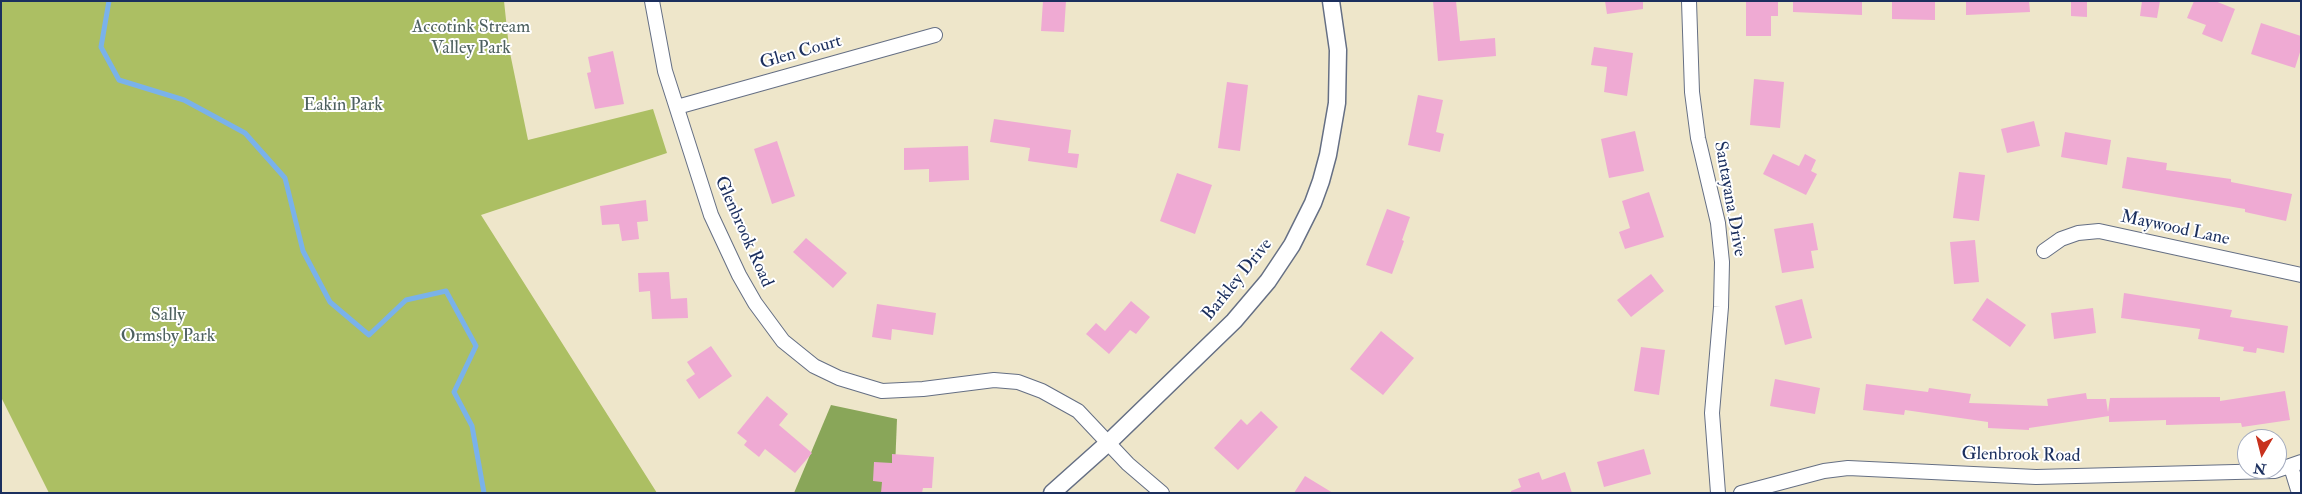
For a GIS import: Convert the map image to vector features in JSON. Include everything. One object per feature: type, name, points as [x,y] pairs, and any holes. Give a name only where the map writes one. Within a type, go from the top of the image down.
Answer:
[{"type":"street","name":"Glenbrook Road","points":[[652,1],[661,52],[711,215],[739,275],[769,323],[799,355],[839,378],[882,391],[923,390],[994,380],[1026,384],[1078,412],[1128,464],[1162,493]]},
{"type":"street","name":"Barkley Drive","points":[[1052,493],[1108,443],[1234,321],[1268,281],[1296,237],[1313,203],[1321,181],[1328,155],[1337,103],[1338,50],[1331,1]]},
{"type":"street","name":"Santayana Drive","points":[[1689,1],[1692,92],[1698,138],[1718,223],[1722,262],[1721,307],[1712,413],[1718,493]]},
{"type":"street","name":"Glen Court","points":[[677,107],[935,35]]},
{"type":"street","name":"Maywood Lane","points":[[2044,251],[2061,239],[2078,234],[2099,232],[2301,275]]},
{"type":"street","name":"Glenbrook Road","points":[[1741,493],[1824,471],[1848,468],[2036,477],[2274,471],[2296,465]]},
{"type":"street","points":[[2296,465],[2299,493]]},
{"type":"green space","points":[[1,1],[504,1],[509,48],[528,140],[653,109],[667,153],[481,215],[657,493],[49,493],[1,397]]},
{"type":"green space","points":[[831,405],[897,419],[894,493],[794,493]]},
{"type":"building","points":[[1043,1],[1066,1],[1064,32],[1041,31]]},
{"type":"building","points":[[1433,1],[1456,1],[1460,41],[1495,38],[1496,56],[1438,61]]},
{"type":"building","points":[[1605,1],[1643,1],[1643,9],[1607,14]]},
{"type":"building","points":[[1746,1],[1778,1],[1778,16],[1771,16],[1771,36],[1746,36]]},
{"type":"building","points":[[1793,1],[1862,1],[1862,15],[1793,12]]},
{"type":"building","points":[[1892,1],[1935,1],[1935,20],[1892,19]]},
{"type":"building","points":[[1966,1],[2029,1],[2030,12],[1966,15]]},
{"type":"building","points":[[2071,1],[2087,1],[2087,17],[2071,16]]},
{"type":"building","points":[[2142,1],[2160,1],[2157,18],[2140,16]]},
{"type":"building","points":[[2194,1],[2215,1],[2235,9],[2222,42],[2202,34],[2206,25],[2187,18]]},
{"type":"building","points":[[2261,23],[2301,36],[2301,49],[2295,68],[2251,54]]},
{"type":"building","points":[[1594,47],[1633,53],[1627,96],[1604,92],[1607,67],[1591,65]]},
{"type":"building","points":[[613,51],[624,104],[595,109],[587,73],[591,72],[588,57]]},
{"type":"building","points":[[1754,79],[1784,82],[1780,128],[1750,125]]},
{"type":"building","points":[[1227,82],[1248,85],[1240,151],[1218,148]]},
{"type":"building","points":[[1418,95],[1443,100],[1436,132],[1444,134],[1440,152],[1408,145]]},
{"type":"building","points":[[994,119],[1071,130],[1068,153],[1079,154],[1077,168],[1028,161],[1030,148],[990,142]]},
{"type":"building","points":[[2034,121],[2040,146],[2007,153],[2001,129]]},
{"type":"building","points":[[1635,131],[1644,171],[1609,178],[1601,139]]},
{"type":"building","points":[[2065,132],[2111,140],[2107,165],[2061,157]]},
{"type":"building","points":[[777,141],[795,196],[772,204],[754,149]]},
{"type":"building","points":[[968,146],[969,180],[929,182],[929,169],[904,170],[904,148]]},
{"type":"building","points":[[1773,154],[1799,166],[1805,154],[1816,160],[1811,171],[1817,174],[1806,195],[1763,174]]},
{"type":"building","points":[[2127,157],[2167,163],[2166,170],[2231,179],[2231,182],[2292,194],[2286,221],[2245,212],[2245,209],[2122,188]]},
{"type":"building","points":[[1959,172],[1985,175],[1979,221],[1953,218]]},
{"type":"building","points":[[1177,173],[1212,185],[1195,234],[1160,221]]},
{"type":"building","points":[[1649,192],[1664,237],[1625,249],[1619,232],[1630,228],[1622,201]]},
{"type":"building","points":[[646,200],[648,221],[637,222],[639,239],[622,241],[619,224],[602,225],[600,206]]},
{"type":"building","points":[[1387,209],[1410,217],[1402,240],[1404,241],[1392,274],[1366,265]]},
{"type":"building","points":[[1813,223],[1818,250],[1811,251],[1814,268],[1782,273],[1774,229]]},
{"type":"building","points":[[806,238],[847,273],[833,288],[793,252]]},
{"type":"building","points":[[1975,240],[1979,282],[1954,284],[1950,242]]},
{"type":"building","points":[[669,272],[671,299],[687,298],[688,318],[652,319],[650,291],[639,292],[638,273]]},
{"type":"building","points":[[1651,274],[1664,291],[1631,317],[1617,300]]},
{"type":"building","points":[[2124,293],[2232,310],[2230,317],[2288,326],[2284,353],[2257,348],[2256,353],[2243,351],[2244,347],[2198,339],[2200,329],[2121,318]]},
{"type":"building","points":[[1987,298],[2026,325],[2010,347],[1972,320]]},
{"type":"building","points":[[1802,299],[1812,338],[1785,345],[1775,306]]},
{"type":"building","points":[[1131,301],[1150,317],[1136,334],[1130,330],[1109,354],[1086,334],[1096,323],[1105,331]]},
{"type":"building","points":[[877,304],[936,313],[933,335],[892,329],[891,340],[872,337]]},
{"type":"building","points":[[2093,308],[2096,333],[2054,339],[2051,313]]},
{"type":"building","points":[[1381,331],[1414,358],[1383,395],[1350,369]]},
{"type":"building","points":[[711,346],[732,376],[699,399],[686,380],[695,374],[687,362]]},
{"type":"building","points":[[1641,347],[1665,350],[1659,395],[1634,391]]},
{"type":"building","points":[[1775,379],[1820,388],[1815,414],[1770,406]]},
{"type":"building","points":[[1866,384],[1928,392],[1929,388],[1971,394],[1969,403],[2048,406],[2047,399],[2086,393],[2087,399],[2106,399],[2108,412],[2110,398],[2220,397],[2220,401],[2285,391],[2290,420],[2242,427],[2241,423],[2166,425],[2166,420],[2109,422],[2109,416],[2029,428],[2029,430],[1988,428],[1988,422],[1905,410],[1904,415],[1863,410]]},
{"type":"building","points":[[767,396],[788,414],[779,425],[812,453],[795,473],[765,449],[759,457],[744,445],[747,441],[737,433]]},
{"type":"building","points":[[1261,411],[1278,427],[1238,470],[1214,448],[1241,419],[1247,425]]},
{"type":"building","points":[[1644,449],[1651,474],[1604,487],[1597,462]]},
{"type":"building","points":[[892,454],[934,457],[932,488],[923,488],[922,493],[881,493],[882,482],[873,481],[874,462],[892,463]]},
{"type":"building","points":[[1539,472],[1542,480],[1565,472],[1572,493],[1511,493],[1511,491],[1521,487],[1518,479]]},
{"type":"building","points":[[1305,476],[1333,493],[1294,493]]},
{"type":"waterway","points":[[109,1],[101,47],[119,80],[184,100],[245,133],[285,178],[303,251],[330,302],[369,335],[406,300],[446,291],[476,346],[454,392],[472,426],[484,493]]},
{"type":"park label","name":"Accotink Stream Valley Park","points":[[471,38]]},
{"type":"park label","name":"Eakin Park","points":[[343,106]]},
{"type":"park label","name":"Sally Ormsby Park","points":[[168,326]]}]
